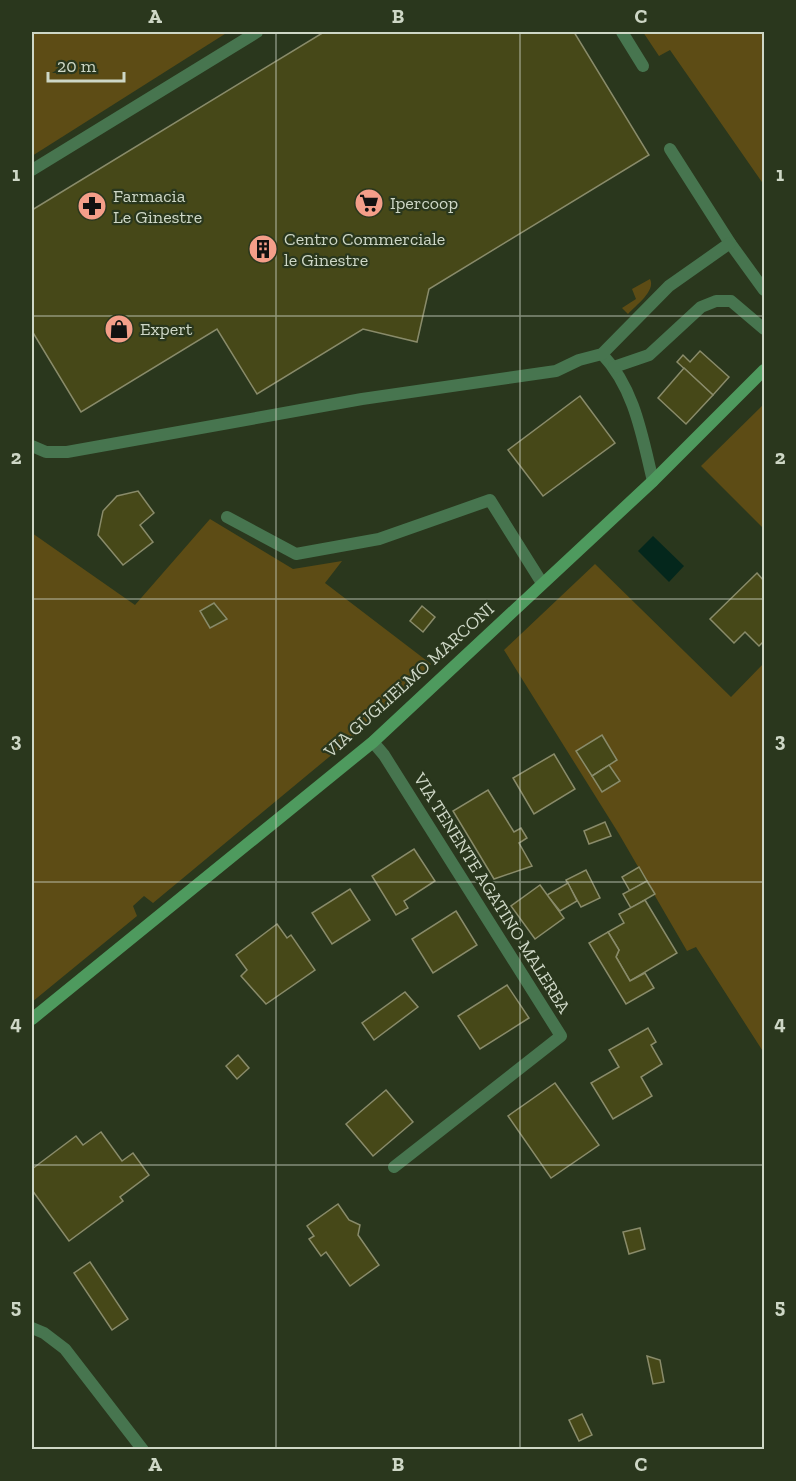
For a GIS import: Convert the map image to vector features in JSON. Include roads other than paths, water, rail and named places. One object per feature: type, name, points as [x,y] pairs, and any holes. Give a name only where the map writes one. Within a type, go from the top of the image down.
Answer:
[{"type":"main road","name":"VIA GUGLIELMO MARCONI","points":[[32,1019],[373,742],[652,481],[765,370]]},
{"type":"street","points":[[32,171],[257,32]]},
{"type":"street","points":[[622,32],[644,66]]},
{"type":"street","points":[[670,149],[730,243],[765,290]]},
{"type":"street","points":[[32,446],[46,452],[67,452],[362,399],[556,371],[579,360],[602,354],[669,286],[730,243]]},
{"type":"street","points":[[614,367],[650,355],[701,307],[716,301],[731,301],[765,329]]},
{"type":"street","points":[[602,354],[614,367],[636,410],[652,481]]},
{"type":"street","points":[[228,517],[296,554],[379,539],[490,500],[542,583]]},
{"type":"street","name":"VIA TENENTE AGATINO MALERBA","points":[[373,742],[384,755],[561,1036],[394,1167]]},
{"type":"street","points":[[32,1328],[45,1333],[65,1349],[143,1449]]},
{"type":"place","name":"Ipercoop","points":[[369,203]]},
{"type":"place","name":"Farmacia Le Ginestre","points":[[92,206]]},
{"type":"place","name":"Centro Commerciale le Ginestre","points":[[263,249]]},
{"type":"place","name":"Expert","points":[[119,329]]}]
